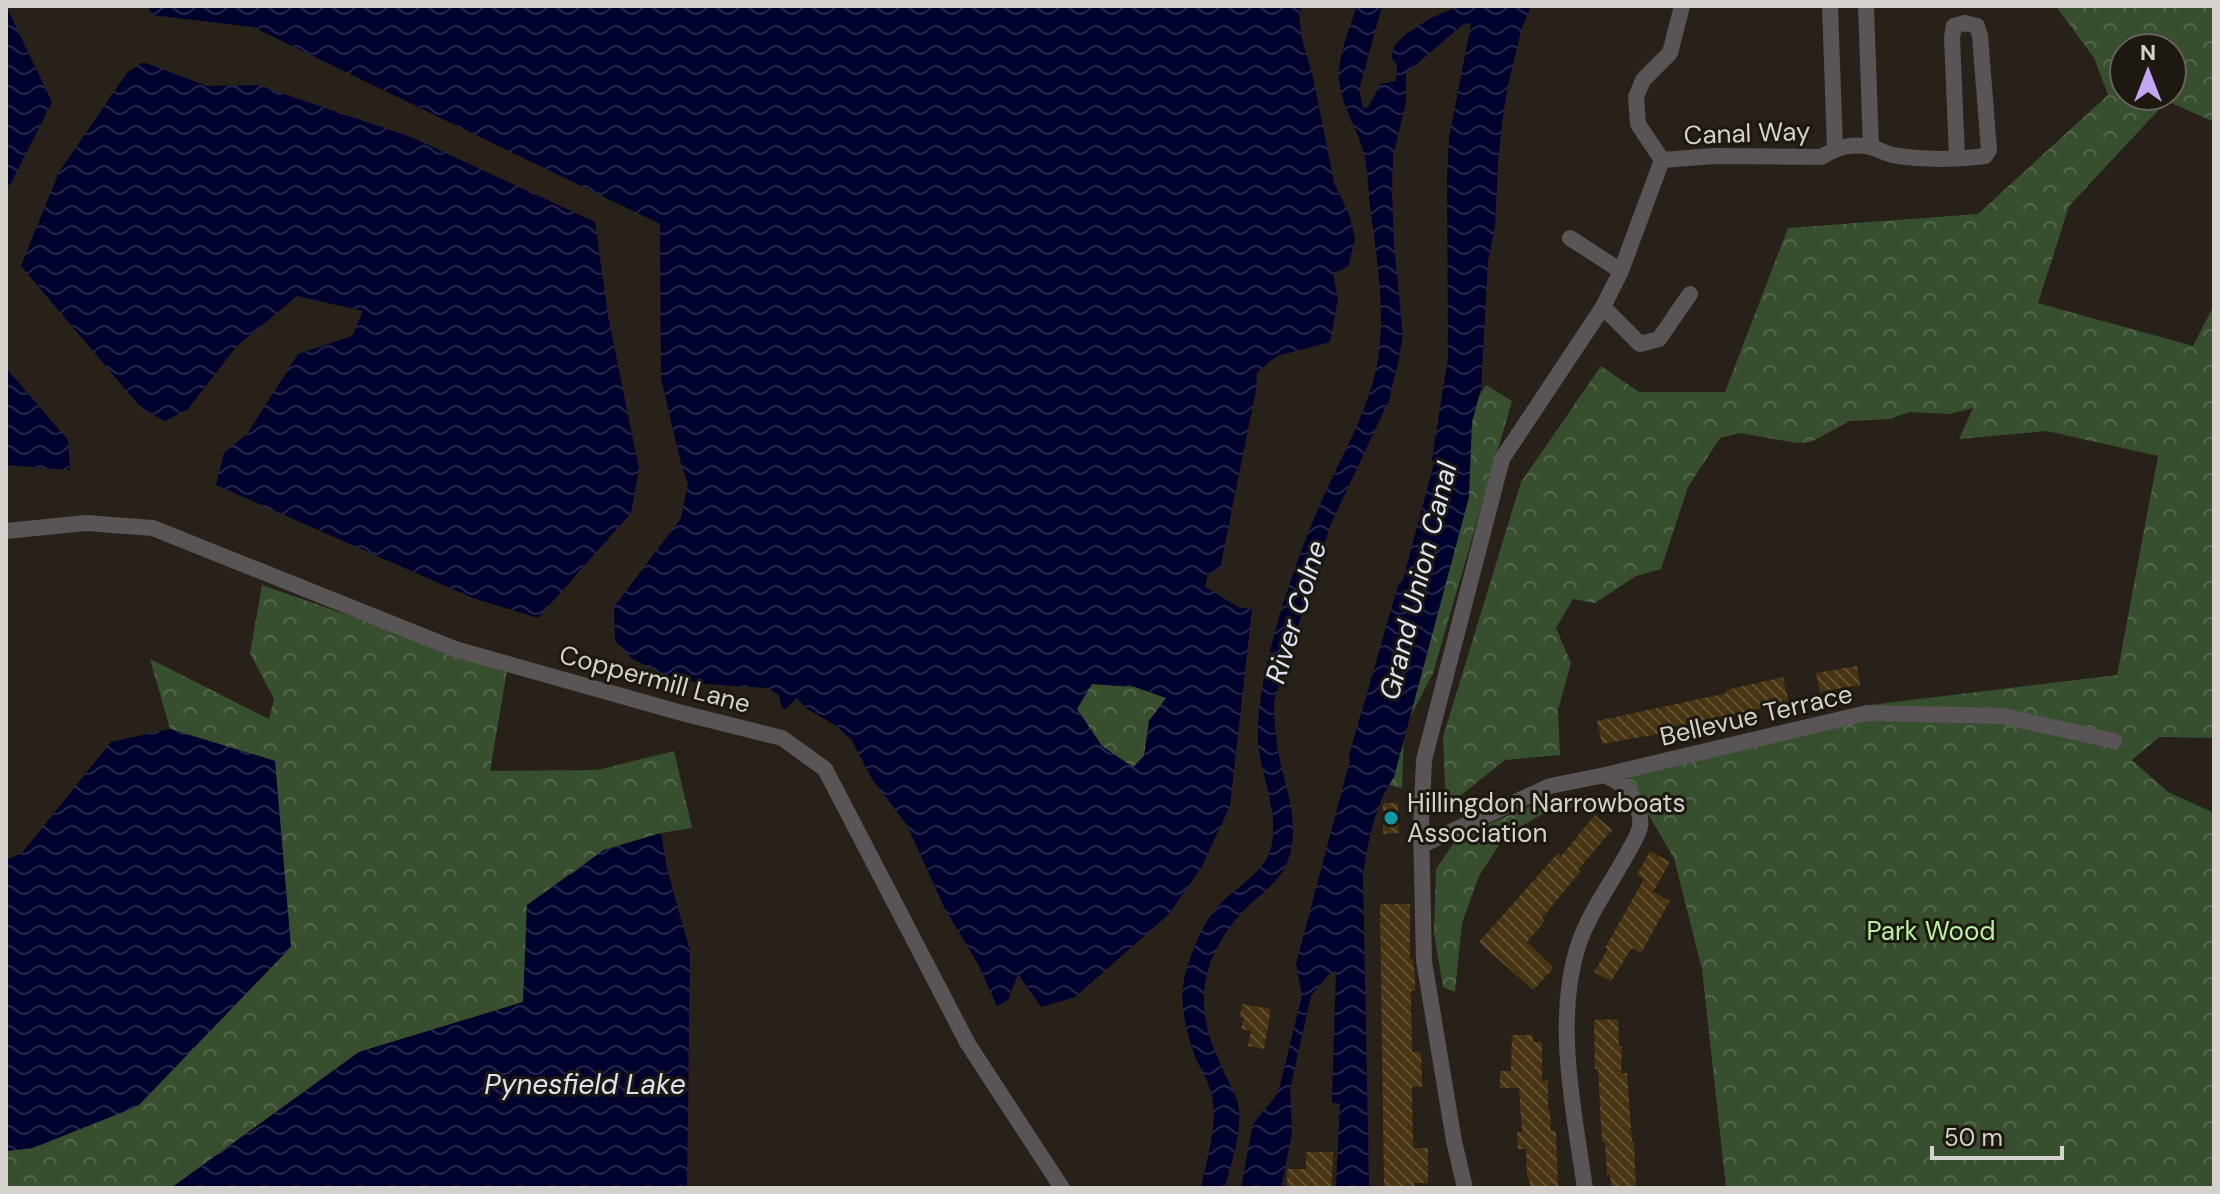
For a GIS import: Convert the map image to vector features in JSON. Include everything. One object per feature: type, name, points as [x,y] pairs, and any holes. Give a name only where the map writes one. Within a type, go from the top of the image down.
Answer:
[{"type":"street","points":[[1465,1188],[1454,1141],[1424,961],[1424,760],[1502,459],[1603,307],[1621,271],[1662,160],[1638,124],[1636,97],[1643,80],[1670,53],[1682,6]]},
{"type":"street","points":[[1830,6],[1835,149]]},
{"type":"street","points":[[1866,6],[1871,147]]},
{"type":"street","name":"Canal Way","points":[[1662,160],[1714,156],[1821,157],[1853,144],[1894,156],[1957,157],[1985,156],[1989,150],[1980,36],[1977,26],[1965,23],[1954,26],[1952,37],[1957,157]]},
{"type":"street","points":[[1570,238],[1621,271]]},
{"type":"street","points":[[1603,307],[1640,344],[1659,339],[1690,294]]},
{"type":"street","name":"Coppermill Lane","points":[[6,531],[86,523],[153,528],[455,649],[782,738],[825,769],[968,1044],[1062,1188]]},
{"type":"street","name":"Bellevue Terrace","points":[[1422,845],[1550,786],[1867,713],[2003,716],[2114,741]]},
{"type":"street","points":[[1585,1188],[1567,1047],[1569,998],[1578,947],[1593,910],[1640,827],[1639,811],[1627,789],[1605,775]]},
{"type":"green space","name":"Park Wood","points":[[2056,6],[2214,6],[2214,122],[2188,110],[2188,32],[2108,32],[2108,95],[2094,58]]},
{"type":"green space","name":"Park Wood","points":[[2108,95],[2108,112],[2157,112],[2069,206],[2038,303],[2193,346],[2214,305],[2214,738],[2159,737],[2132,760],[2168,792],[2214,815],[2214,1188],[1726,1188],[1702,969],[1674,858],[1621,768],[1870,705],[2117,675],[2158,456],[2047,431],[1959,439],[1973,408],[1950,414],[1909,412],[1890,419],[1850,421],[1811,442],[1797,443],[1740,433],[1720,438],[1688,487],[1661,569],[1636,576],[1595,603],[1573,599],[1556,628],[1571,663],[1558,710],[1560,755],[1505,760],[1446,807],[1443,737],[1521,482],[1601,366],[1639,392],[1725,392],[1788,228],[1978,214]]},
{"type":"green space","points":[[1486,385],[1512,401],[1433,673],[1404,729],[1402,788],[1389,785],[1382,712],[1459,429]]},
{"type":"green space","points":[[262,585],[507,671],[490,771],[597,770],[674,751],[692,828],[661,833],[604,850],[527,905],[524,1002],[359,1052],[171,1188],[6,1188],[6,1151],[33,1148],[275,761],[170,729],[150,659],[269,719],[274,699],[250,653]]},
{"type":"green space","points":[[1092,684],[1135,687],[1167,698],[1149,721],[1144,756],[1133,768],[1102,746],[1076,709]]},
{"type":"green space","points":[[1587,795],[1602,800],[1609,809],[1580,806],[1544,813],[1505,836],[1479,876],[1462,923],[1455,992],[1443,987],[1434,933],[1436,869],[1457,838],[1530,806]]},
{"type":"water","points":[[6,6],[52,102],[6,193]]},
{"type":"water","points":[[148,6],[1302,6],[1299,15],[1302,39],[1313,77],[1334,183],[1349,214],[1355,239],[1348,267],[1333,273],[1338,299],[1330,342],[1277,356],[1257,372],[1220,569],[1208,574],[1205,587],[1238,607],[1252,609],[1230,806],[1201,868],[1168,915],[1075,997],[1041,1007],[1018,974],[1008,1000],[997,1006],[978,964],[944,907],[907,825],[872,779],[851,739],[835,725],[806,708],[797,698],[783,711],[779,695],[768,688],[705,684],[668,677],[631,658],[615,641],[614,607],[681,518],[688,484],[661,378],[660,224],[253,27],[152,15]],"holes":[[[1092,684],[1135,687],[1166,698],[1149,721],[1144,756],[1133,767],[1102,746],[1077,709]]]},
{"type":"water","points":[[1357,6],[1382,6],[1359,90],[1363,108],[1368,107],[1381,84],[1396,81],[1397,65],[1391,57],[1395,45],[1431,18],[1459,6],[1531,6],[1521,31],[1502,123],[1495,226],[1488,261],[1481,389],[1472,422],[1469,497],[1394,777],[1373,824],[1363,875],[1369,1188],[1336,1188],[1340,1104],[1332,1102],[1336,971],[1328,975],[1311,996],[1290,1089],[1292,1133],[1281,1188],[1241,1188],[1253,1124],[1280,1086],[1302,995],[1296,964],[1349,755],[1398,586],[1403,580],[1434,463],[1432,459],[1448,358],[1449,138],[1471,24],[1465,23],[1406,73],[1406,103],[1393,156],[1392,191],[1403,335],[1398,363],[1389,400],[1331,524],[1274,701],[1277,746],[1293,821],[1289,857],[1276,881],[1242,912],[1228,930],[1216,950],[1205,983],[1206,1023],[1237,1100],[1239,1125],[1225,1188],[1201,1188],[1214,1119],[1212,1096],[1187,1030],[1183,1007],[1185,975],[1209,918],[1256,872],[1271,848],[1272,811],[1258,740],[1266,668],[1303,546],[1365,407],[1380,344],[1380,292],[1366,164],[1339,83],[1341,56]]},
{"type":"water","points":[[143,62],[207,86],[257,85],[411,137],[595,222],[608,316],[639,469],[631,513],[538,618],[473,598],[216,485],[224,453],[247,434],[298,354],[352,336],[363,311],[297,296],[236,347],[188,409],[165,421],[142,409],[21,266],[59,172],[127,73]]},
{"type":"water","points":[[6,368],[68,440],[70,470],[6,465]]},
{"type":"water","points":[[170,729],[275,761],[291,947],[138,1106],[33,1148],[6,1151],[6,860],[22,853],[111,742]]},
{"type":"water","name":"Pynesfield Lake","points":[[661,833],[667,869],[690,951],[687,1188],[171,1188],[359,1052],[523,1002],[527,905],[604,850]]},
{"type":"building","points":[[1857,666],[1860,685],[1820,692],[1816,673]]},
{"type":"building","points":[[1783,677],[1789,703],[1602,744],[1597,721],[1727,693],[1726,690]]},
{"type":"building","name":"Hillingdon Narrowboats Association","points":[[1383,803],[1398,803],[1399,833],[1383,834]]},
{"type":"building","points":[[1595,815],[1612,830],[1578,870],[1580,872],[1542,918],[1545,921],[1527,942],[1554,968],[1533,990],[1479,942],[1558,853],[1561,856]]},
{"type":"building","points":[[1650,851],[1670,862],[1653,892],[1670,901],[1641,953],[1632,948],[1611,981],[1594,972],[1644,879],[1637,875]]},
{"type":"building","points":[[1380,904],[1410,904],[1410,959],[1413,959],[1415,976],[1415,991],[1411,991],[1412,1052],[1421,1052],[1422,1087],[1412,1087],[1413,1148],[1428,1148],[1428,1183],[1414,1183],[1414,1188],[1384,1188]]},
{"type":"building","points":[[1242,1004],[1271,1009],[1264,1049],[1248,1046],[1251,1031],[1241,1029],[1244,1018],[1240,1017]]},
{"type":"building","points":[[1618,1019],[1619,1046],[1622,1046],[1621,1073],[1627,1073],[1636,1188],[1612,1188],[1610,1175],[1607,1175],[1605,1142],[1602,1142],[1594,1020]]},
{"type":"building","points":[[1512,1035],[1533,1035],[1533,1042],[1542,1042],[1542,1081],[1548,1080],[1551,1131],[1556,1131],[1558,1188],[1530,1188],[1526,1149],[1518,1149],[1517,1132],[1522,1132],[1519,1088],[1500,1088],[1500,1071],[1511,1071]]},
{"type":"building","points":[[1306,1152],[1333,1152],[1332,1188],[1287,1188],[1287,1169],[1306,1169]]},
{"type":"place","name":"Hillingdon Narrowboats Association","points":[[1391,818]]},
{"type":"water label","name":"Grand Union Canal","points":[[1418,581]]},
{"type":"water label","name":"River Colne","points":[[1296,612]]}]
